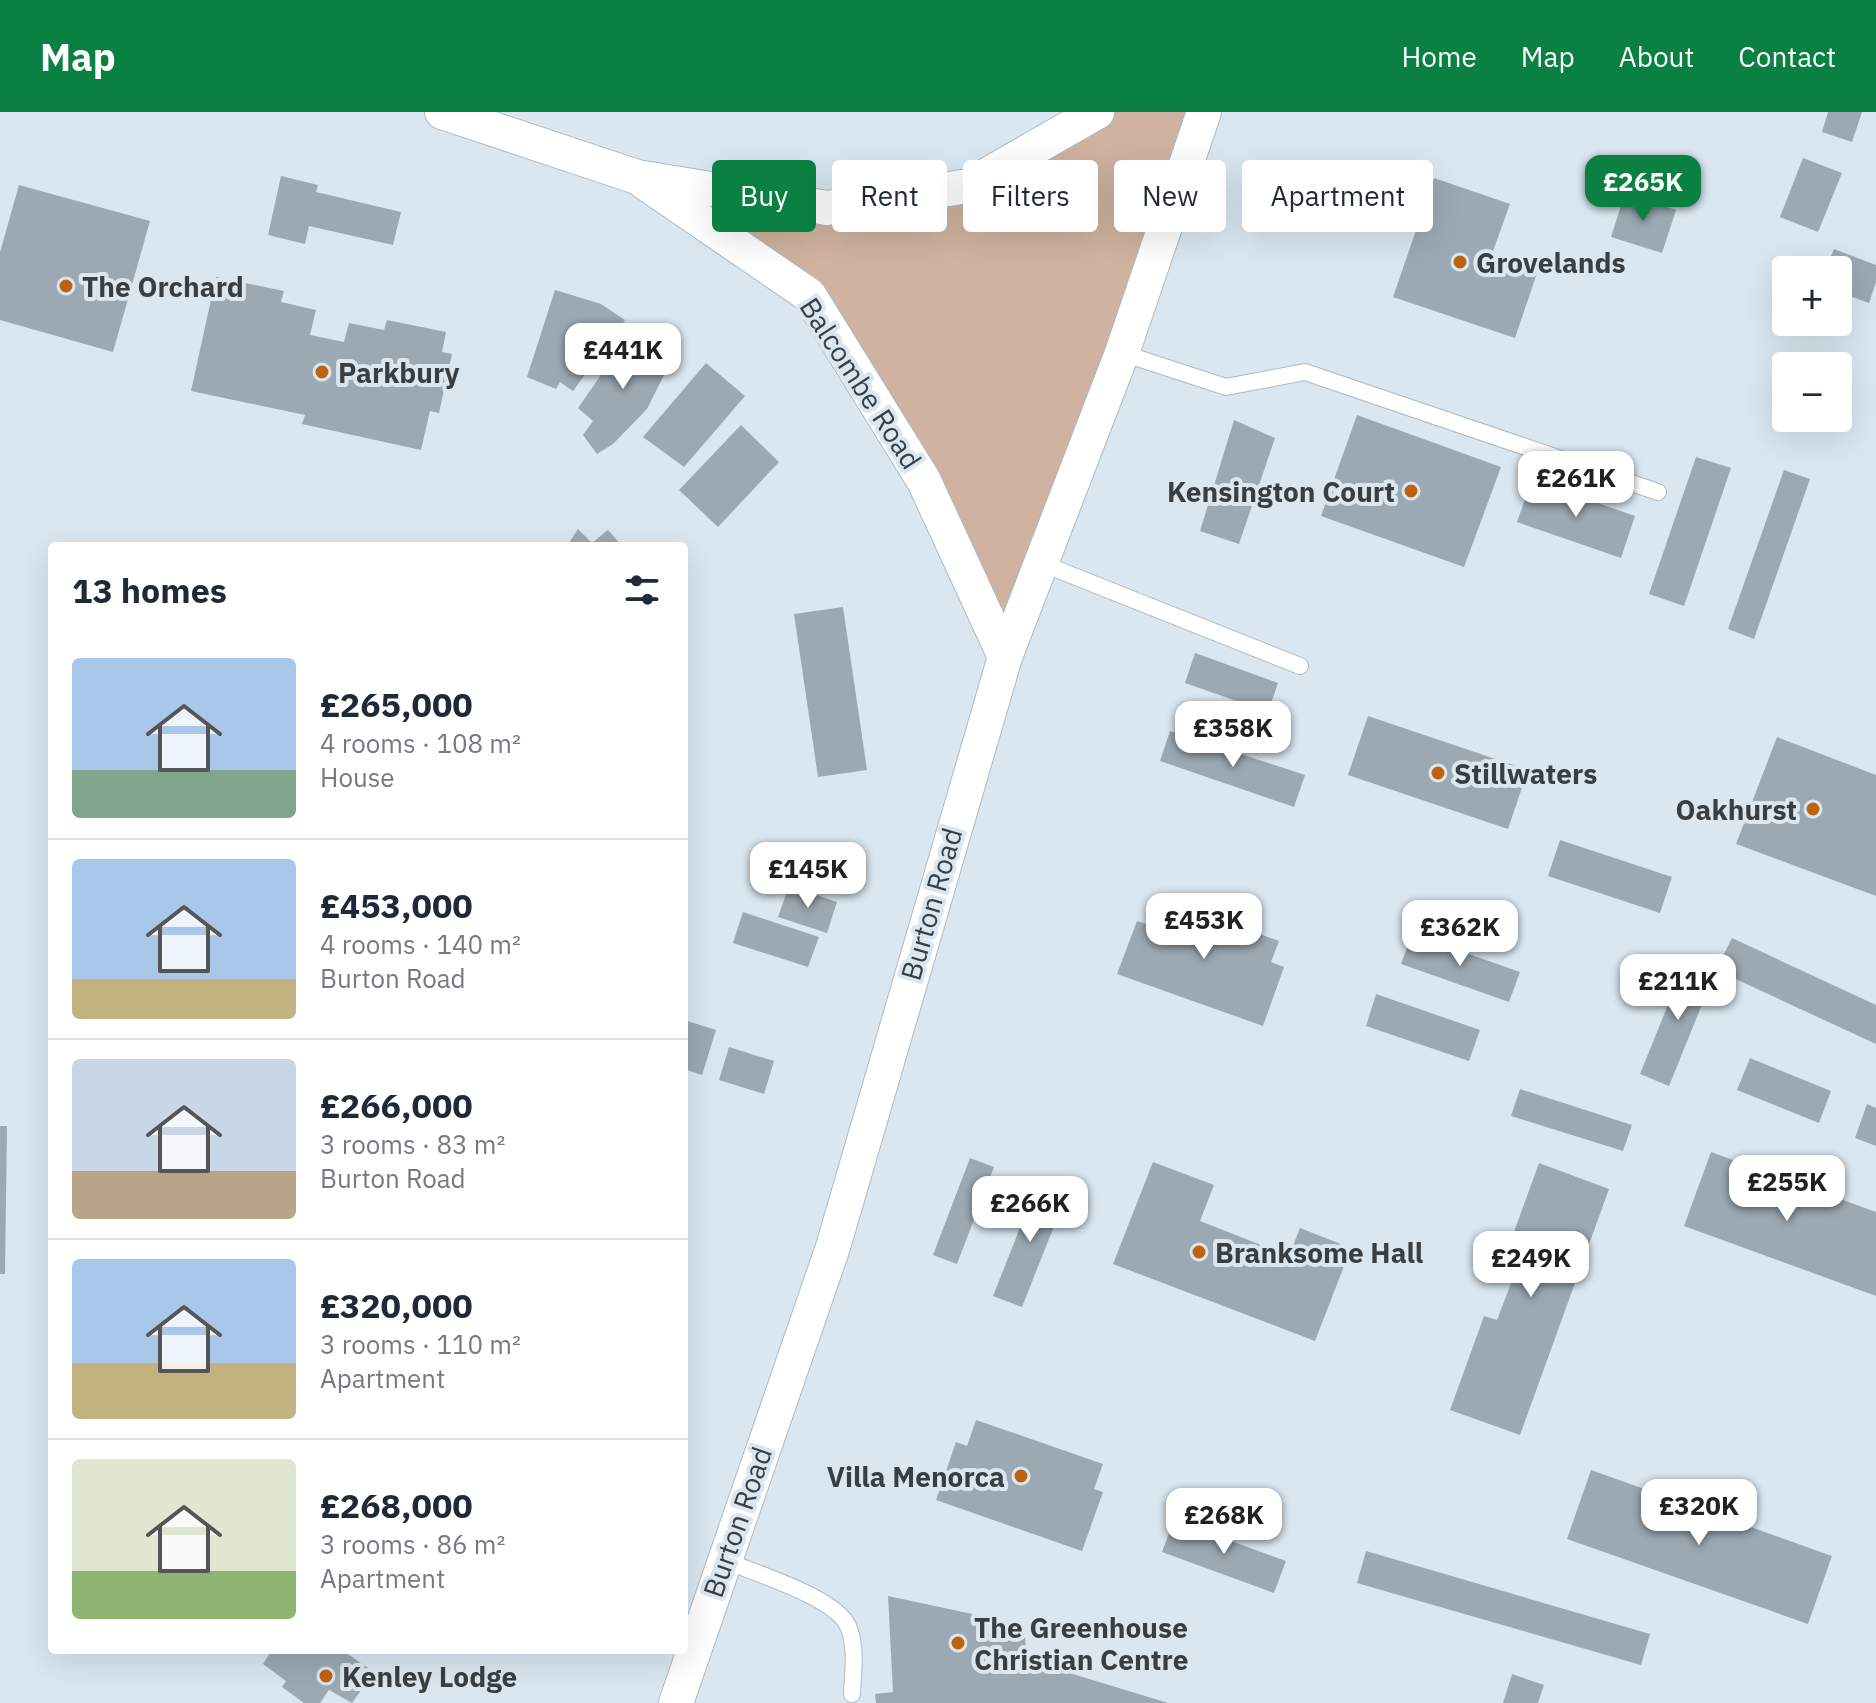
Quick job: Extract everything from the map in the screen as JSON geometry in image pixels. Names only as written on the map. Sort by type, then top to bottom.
[{"type":"street","name":"Balcombe Road","points":[[442,112],[637,177],[827,208],[968,186],[1097,112]]},
{"type":"street","name":"Burton Road","points":[[676,1703],[833,1247],[1005,657],[1122,353],[1204,112]]},
{"type":"street","name":"Balcombe Road","points":[[637,177],[809,295],[924,481],[1005,657]]},
{"type":"lane","points":[[1122,353],[1226,387],[1305,372],[1658,492]]},
{"type":"lane","points":[[1041,563],[1300,666]]},
{"type":"lane","points":[[724,1560],[830,1605],[839,1614],[847,1624],[854,1645],[852,1694]]},
{"type":"shaded area","points":[[1097,112],[1204,112],[1186,160],[1114,160],[1114,232],[1160,232],[1005,657],[809,295],[722,232],[816,232],[816,206],[832,207],[832,232],[947,232],[947,189],[963,187],[963,232],[1098,232],[1098,160],[1013,160]]},
{"type":"shaded area","points":[[649,179],[712,189],[712,225]]},
{"type":"building","points":[[1828,112],[1862,112],[1852,142],[1822,132]]},
{"type":"building","points":[[1803,158],[1842,173],[1818,232],[1780,217]]},
{"type":"building","points":[[281,176],[318,185],[316,192],[401,212],[393,245],[309,226],[305,244],[268,235]]},
{"type":"building","name":"Grovelands","points":[[1434,178],[1510,204],[1492,254],[1538,270],[1515,338],[1393,297],[1415,232],[1433,232]]},
{"type":"building","name":"The Orchard","points":[[19,185],[150,221],[113,352],[0,320],[0,252]]},
{"type":"building","points":[[1625,193],[1676,210],[1662,253],[1611,237]]},
{"type":"building","points":[[1834,249],[1876,265],[1876,282],[1869,303],[1852,297],[1852,256],[1831,256]]},
{"type":"building","name":"Parkbury","points":[[216,277],[284,291],[281,302],[316,310],[310,335],[344,342],[349,323],[384,330],[387,320],[446,332],[442,352],[452,354],[439,413],[430,411],[421,450],[302,424],[305,415],[191,391]]},
{"type":"building","points":[[555,290],[601,304],[625,320],[573,391],[560,382],[556,389],[527,377]]},
{"type":"building","points":[[633,329],[660,346],[655,354],[670,363],[647,409],[613,444],[597,454],[583,435],[593,421],[578,408]]},
{"type":"building","points":[[706,363],[745,396],[684,467],[643,437]]},
{"type":"building","name":"Kensington Court","points":[[1357,415],[1501,467],[1464,567],[1321,516]]},
{"type":"building","points":[[1234,420],[1275,438],[1239,544],[1200,531]]},
{"type":"building","points":[[741,425],[779,462],[718,527],[679,490]]},
{"type":"building","points":[[1696,457],[1731,468],[1684,606],[1649,594]]},
{"type":"building","points":[[1784,470],[1810,479],[1754,639],[1728,629]]},
{"type":"building","points":[[1532,480],[1635,516],[1621,558],[1517,522]]},
{"type":"building","points":[[578,529],[591,542],[570,542]]},
{"type":"building","points":[[608,530],[618,542],[593,542]]},
{"type":"building","points":[[843,607],[867,770],[818,777],[794,614]]},
{"type":"building","points":[[1195,653],[1278,683],[1268,712],[1185,683]]},
{"type":"building","name":"Stillwaters","points":[[1368,716],[1528,770],[1508,829],[1348,775]]},
{"type":"building","points":[[1170,731],[1305,775],[1294,807],[1160,761]]},
{"type":"building","name":"Oakhurst","points":[[1777,737],[1876,775],[1876,896],[1736,844]]},
{"type":"building","points":[[1560,840],[1672,877],[1660,913],[1548,876]]},
{"type":"building","points":[[789,886],[837,902],[827,933],[778,917]]},
{"type":"building","points":[[1159,898],[1279,941],[1271,962],[1284,967],[1263,1026],[1117,974],[1137,921],[1149,925]]},
{"type":"building","points":[[743,912],[819,937],[808,967],[733,943]]},
{"type":"building","points":[[1412,934],[1520,972],[1509,1002],[1401,964]]},
{"type":"building","points":[[1732,938],[1876,1005],[1876,1044],[1716,970]]},
{"type":"building","points":[[1687,958],[1716,970],[1669,1086],[1640,1074]]},
{"type":"building","points":[[1376,994],[1480,1030],[1469,1061],[1366,1026]]},
{"type":"building","points":[[688,1021],[716,1030],[702,1075],[688,1070]]},
{"type":"building","points":[[729,1047],[774,1061],[764,1094],[719,1080]]},
{"type":"building","points":[[1750,1058],[1831,1091],[1819,1123],[1737,1090]]},
{"type":"building","points":[[1520,1089],[1632,1125],[1623,1151],[1511,1116]]},
{"type":"building","points":[[1867,1104],[1876,1108],[1876,1146],[1855,1138]]},
{"type":"building","points":[[0,1126],[7,1126],[5,1274],[0,1274]]},
{"type":"building","points":[[1711,1152],[1876,1212],[1876,1296],[1684,1226]]},
{"type":"building","points":[[970,1158],[994,1167],[957,1264],[933,1255]]},
{"type":"building","name":"Branksome Hall","points":[[1153,1162],[1214,1185],[1200,1221],[1289,1256],[1300,1228],[1351,1248],[1315,1341],[1113,1264]]},
{"type":"building","points":[[1539,1163],[1609,1189],[1520,1435],[1450,1410],[1484,1316],[1497,1320],[1518,1265],[1504,1259]]},
{"type":"building","points":[[1039,1180],[1068,1191],[1022,1307],[993,1296]]},
{"type":"building","name":"Villa Menorca","points":[[976,1420],[1103,1464],[1094,1489],[1103,1492],[1082,1551],[936,1500],[956,1442],[967,1446]]},
{"type":"building","points":[[1591,1470],[1832,1556],[1808,1624],[1567,1539]]},
{"type":"building","points":[[1174,1520],[1286,1561],[1274,1593],[1162,1552]]},
{"type":"building","points":[[1366,1551],[1650,1634],[1641,1665],[1357,1583]]},
{"type":"building","name":"The Greenhouse Christian Centre","points":[[888,1596],[1024,1625],[1027,1660],[1168,1703],[876,1703],[875,1694],[893,1692]]},
{"type":"building","name":"Kenley Lodge","points":[[269,1654],[348,1654],[374,1672],[352,1703],[329,1690],[320,1703],[304,1703],[282,1687],[286,1681],[263,1664]]},
{"type":"building","points":[[1512,1674],[1544,1685],[1538,1703],[1503,1703]]},
{"type":"place","name":"Grovelands","points":[[1460,262]]},
{"type":"place","name":"The Orchard","points":[[66,286]]},
{"type":"place","name":"Parkbury","points":[[322,372]]},
{"type":"place","name":"Kensington Court","points":[[1411,491]]},
{"type":"place","name":"Stillwaters","points":[[1438,773]]},
{"type":"place","name":"Oakhurst","points":[[1813,809]]},
{"type":"place","name":"Branksome Hall","points":[[1199,1252]]},
{"type":"place","name":"Villa Menorca","points":[[1021,1476]]},
{"type":"place","name":"The Greenhouse Christian Centre","points":[[958,1643]]},
{"type":"place","name":"Kenley Lodge","points":[[326,1676]]}]
